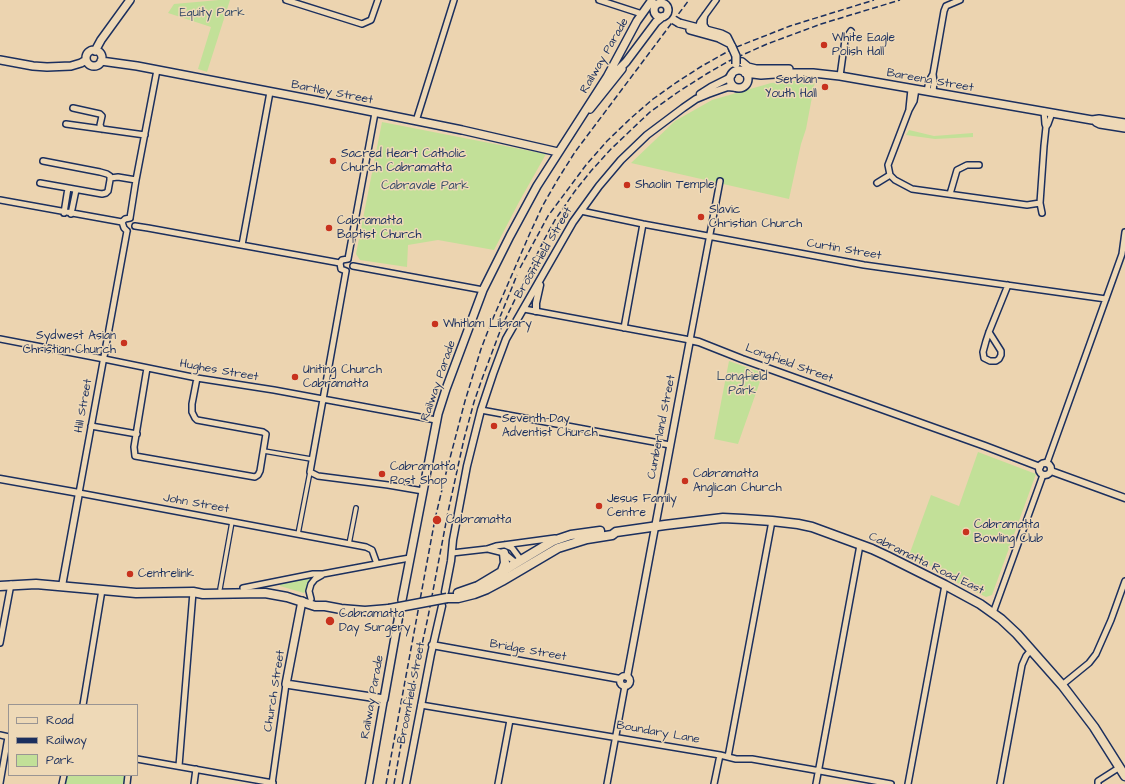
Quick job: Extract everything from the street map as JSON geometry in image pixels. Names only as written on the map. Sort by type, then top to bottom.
[{"type":"main road","points":[[655,2],[667,0]]},
{"type":"main road","points":[[607,77],[626,62],[657,20],[665,13],[672,0]]},
{"type":"main road","points":[[95,50],[101,56],[101,61],[98,65],[88,65],[86,55],[95,50],[127,1]]},
{"type":"main road","name":"Railway Parade","points":[[402,600],[436,420],[483,290],[537,186],[607,77],[642,14],[655,2]]},
{"type":"main road","points":[[647,34],[653,21],[656,5],[655,2]]},
{"type":"main road","points":[[655,2],[665,4],[665,13]]},
{"type":"main road","points":[[654,10],[657,16],[665,13],[670,15],[676,22],[693,32],[709,33]]},
{"type":"main road","points":[[676,22],[698,28],[699,30],[707,34],[709,33],[732,46],[748,78],[746,85],[737,88],[731,82],[738,60]]},
{"type":"main road","points":[[0,60],[47,67],[71,66],[86,60]]},
{"type":"main road","points":[[738,60],[749,67],[756,69],[790,69],[817,74]]},
{"type":"main road","name":"Bartley Street","points":[[101,61],[158,70],[416,121],[558,152]]},
{"type":"main road","name":"Railway Parade","points":[[577,123],[596,102],[626,62]]},
{"type":"main road","points":[[733,74],[738,71],[744,72]]},
{"type":"main road","name":"Bareena Street","points":[[744,72],[764,75],[789,73],[840,76],[1044,111],[1092,120],[1100,124],[1125,128]]},
{"type":"main road","name":"Bareena Street","points":[[746,85],[752,80],[764,75]]},
{"type":"main road","name":"Bareena Street","points":[[1092,120],[1099,119],[1125,123]]},
{"type":"main road","name":"Cabramatta Road East","points":[[457,596],[478,586],[502,571],[521,565],[568,544],[612,535],[616,532],[723,518],[798,524],[860,545],[886,556],[945,585],[980,604],[993,613],[1008,625],[1032,650],[1062,685],[1094,727],[1125,776]]},
{"type":"main road","name":"Cabramatta Road East","points":[[193,592],[203,594],[268,593],[302,601],[315,606],[325,606],[354,611],[389,609],[446,595],[457,596],[474,594],[487,589],[521,565],[541,548],[562,538],[611,530],[616,532]]},
{"type":"main road","points":[[502,571],[505,563],[504,549]]},
{"type":"main road","points":[[0,586],[11,584],[36,584],[136,593],[193,592],[201,590],[260,587],[286,591],[311,599],[325,606]]},
{"type":"main road","name":"Church Street","points":[[286,684],[302,601]]},
{"type":"main road","name":"Railway Parade","points":[[384,699],[399,615]]},
{"type":"main road","points":[[286,684],[384,699]]},
{"type":"street","points":[[286,0],[362,24],[371,20],[378,0]]},
{"type":"street","points":[[416,121],[454,0]]},
{"type":"street","points":[[599,0],[642,14]]},
{"type":"street","points":[[698,28],[705,14],[716,0]]},
{"type":"street","points":[[930,91],[929,81],[933,74],[944,11],[946,6],[960,0]]},
{"type":"street","points":[[705,14],[704,23],[709,33]]},
{"type":"street","points":[[686,28],[702,27],[704,23]]},
{"type":"street","points":[[840,76],[845,40],[851,31]]},
{"type":"street","points":[[130,218],[158,70]]},
{"type":"street","points":[[690,103],[711,86],[733,74]]},
{"type":"street","points":[[690,103],[702,96],[722,89],[737,88]]},
{"type":"street","points":[[914,89],[909,110],[888,165],[890,175],[894,180],[912,189],[1027,205],[1040,203]]},
{"type":"street","points":[[242,245],[270,92]]},
{"type":"street","name":"Broomfield Street","points":[[446,595],[453,540],[467,466],[481,410],[503,347],[573,222],[589,199],[621,160],[647,135],[690,103]]},
{"type":"street","points":[[74,108],[100,114],[102,116],[100,125],[102,129]]},
{"type":"street","points":[[1044,111],[1044,124],[1046,127]]},
{"type":"street","points":[[348,259],[375,113]]},
{"type":"street","points":[[1042,213],[1040,203],[1044,146],[1046,127],[1052,113]]},
{"type":"street","points":[[66,124],[145,135]]},
{"type":"street","points":[[43,161],[100,172],[107,174],[110,178]]},
{"type":"street","points":[[950,194],[957,170],[967,165],[978,165]]},
{"type":"street","points":[[877,183],[890,175]]},
{"type":"street","points":[[110,178],[118,177],[136,180]]},
{"type":"street","points":[[40,183],[102,194],[108,191],[110,178]]},
{"type":"street","name":"Cumberland Street","points":[[627,677],[720,181]]},
{"type":"street","points":[[64,212],[68,188]]},
{"type":"street","points":[[72,214],[76,190]]},
{"type":"street","points":[[0,200],[122,222],[125,219],[130,218]]},
{"type":"street","name":"Curtin Street","points":[[581,211],[864,265],[1106,299]]},
{"type":"street","points":[[130,218],[134,220],[136,226]]},
{"type":"street","points":[[122,222],[127,231],[133,230],[136,226]]},
{"type":"street","points":[[624,328],[643,224]]},
{"type":"street","points":[[136,226],[340,263],[342,260],[348,259]]},
{"type":"street","name":"Hill Street","points":[[62,586],[127,231]]},
{"type":"street","points":[[1043,475],[1040,472],[1040,467],[1047,463],[1122,254],[1125,234]]},
{"type":"street","points":[[348,259],[351,261],[353,266]]},
{"type":"street","points":[[340,263],[341,269],[346,271],[350,271],[353,266]]},
{"type":"street","points":[[353,266],[483,290]]},
{"type":"street","points":[[298,534],[346,271]]},
{"type":"street","points":[[536,311],[536,299],[542,278]]},
{"type":"street","points":[[989,332],[1001,355],[996,361],[990,362],[984,358],[983,352],[989,332],[1008,285]]},
{"type":"street","name":"Longfield Street","points":[[524,309],[699,342],[1040,467]]},
{"type":"street","name":"Hughes Street","points":[[0,339],[197,378],[436,420]]},
{"type":"street","points":[[147,368],[134,447],[135,456],[255,477],[260,471],[267,437],[265,433],[197,420],[193,415],[192,404],[197,378]]},
{"type":"street","points":[[481,410],[670,445]]},
{"type":"street","points":[[91,426],[137,434]]},
{"type":"street","points":[[264,450],[311,459]]},
{"type":"street","points":[[1047,463],[1051,468],[1051,472]]},
{"type":"street","points":[[310,472],[311,474],[318,476],[422,491]]},
{"type":"street","points":[[1043,475],[1051,472],[1125,498]]},
{"type":"street","points":[[993,613],[1043,475]]},
{"type":"street","name":"John Street","points":[[0,479],[366,547],[372,550],[377,564]]},
{"type":"street","points":[[349,544],[356,508]]},
{"type":"street","points":[[728,757],[772,521]]},
{"type":"street","points":[[220,589],[232,522]]},
{"type":"street","name":"Cabramatta Road East","points":[[487,549],[504,549],[562,538]]},
{"type":"street","points":[[816,784],[860,545]]},
{"type":"street","name":"Cabramatta Road East","points":[[452,553],[512,548],[521,565]]},
{"type":"street","name":"Cabramatta Road East","points":[[504,549],[521,565]]},
{"type":"street","points":[[243,588],[313,574],[323,574],[410,558]]},
{"type":"street","points":[[311,599],[309,591],[311,584],[315,579],[323,574]]},
{"type":"street","points":[[1062,685],[1089,663],[1096,654],[1111,620],[1125,581]]},
{"type":"street","points":[[0,643],[11,584]]},
{"type":"street","points":[[908,784],[945,585]]},
{"type":"street","points":[[83,704],[102,590]]},
{"type":"street","points":[[179,766],[193,592]]},
{"type":"street","name":"Broomfield Street","points":[[406,784],[432,645],[442,606]]},
{"type":"street","name":"Bridge Street","points":[[432,645],[620,679]]},
{"type":"street","points":[[1000,784],[1022,665],[1026,656],[1032,650]]},
{"type":"street","points":[[607,784],[625,686],[630,683],[630,680],[624,676],[620,679],[620,684],[625,686]]},
{"type":"street","name":"Church Street","points":[[272,783],[286,684]]},
{"type":"street","name":"Railway Parade","points":[[369,784],[384,699]]},
{"type":"street","name":"Boundary Lane","points":[[421,705],[616,737],[736,759],[752,759],[891,784]]},
{"type":"street","points":[[498,784],[510,720]]},
{"type":"street","points":[[0,735],[8,737],[0,783]]},
{"type":"street","points":[[714,784],[720,755]]},
{"type":"street","points":[[138,759],[272,783]]},
{"type":"street","points":[[1098,784],[1098,781],[1120,767]]},
{"type":"street","points":[[194,784],[196,769]]},
{"type":"green space","name":"Equity Park","points":[[230,0],[207,72],[198,69],[211,27],[168,13],[174,4]]},
{"type":"green space","points":[[815,81],[806,129],[801,144],[789,199],[631,163],[675,121],[712,100],[771,83]]},
{"type":"green space","name":"Cabravale Park","points":[[382,122],[546,154],[494,250],[438,240],[408,245],[407,267],[360,260],[356,254]]},
{"type":"green space","points":[[909,130],[934,136],[973,133],[973,137],[935,139],[906,135]]},
{"type":"green space","name":"Longfield Park","points":[[729,361],[763,373],[738,444],[714,439]]},
{"type":"green space","name":"Cabramatta Bowling Club","points":[[978,452],[1036,474],[992,595],[986,597],[944,576],[933,567],[908,558],[931,495],[959,506]]},
{"type":"green space","points":[[311,576],[312,578],[304,593],[280,586],[280,582]]},
{"type":"green space","points":[[67,776],[125,776],[124,784],[65,784]]},
{"type":"railway","points":[[386,784],[435,519],[465,401],[481,349],[491,323],[543,205],[558,179],[575,152],[689,0]]},
{"type":"railway","points":[[520,268],[548,216],[586,165],[607,141],[653,99],[702,66],[734,48],[790,26],[874,0]]},
{"type":"railway","points":[[394,784],[405,722],[428,617],[448,512],[464,439],[474,402],[502,326],[555,220],[575,191],[611,149],[650,112],[681,90],[729,61],[767,44],[821,24],[900,0]]},
{"type":"railway","points":[[500,317],[517,275]]},
{"type":"place","name":"White Eagle Polish Hall","points":[[824,45]]},
{"type":"place","name":"Serbian Youth Hall","points":[[825,87]]},
{"type":"place","name":"Sacred Heart Catholic Church Cabramatta","points":[[333,161]]},
{"type":"place","name":"Shaolin Temple","points":[[627,185]]},
{"type":"place","name":"Slavic Christian Church","points":[[701,217]]},
{"type":"place","name":"Cabramatta Baptist Church","points":[[329,228]]},
{"type":"place","name":"Whitlam Library","points":[[435,324]]},
{"type":"place","name":"Sydwest Asian Christian Church","points":[[124,343]]},
{"type":"place","name":"Uniting Church Cabramatta","points":[[295,377]]},
{"type":"place","name":"Seventh-Day Adventist Church","points":[[494,426]]},
{"type":"place","name":"Cabramatta Post Shop","points":[[382,474]]},
{"type":"place","name":"Cabramatta Anglican Church","points":[[685,481]]},
{"type":"place","name":"Jesus Family Centre","points":[[599,506]]},
{"type":"place","name":"Cabramatta","points":[[437,520]]},
{"type":"place","name":"Cabramatta Bowling Club","points":[[966,532]]},
{"type":"place","name":"Centrelink","points":[[130,574]]},
{"type":"place","name":"Cabramatta Day Surgery","points":[[330,621]]}]
